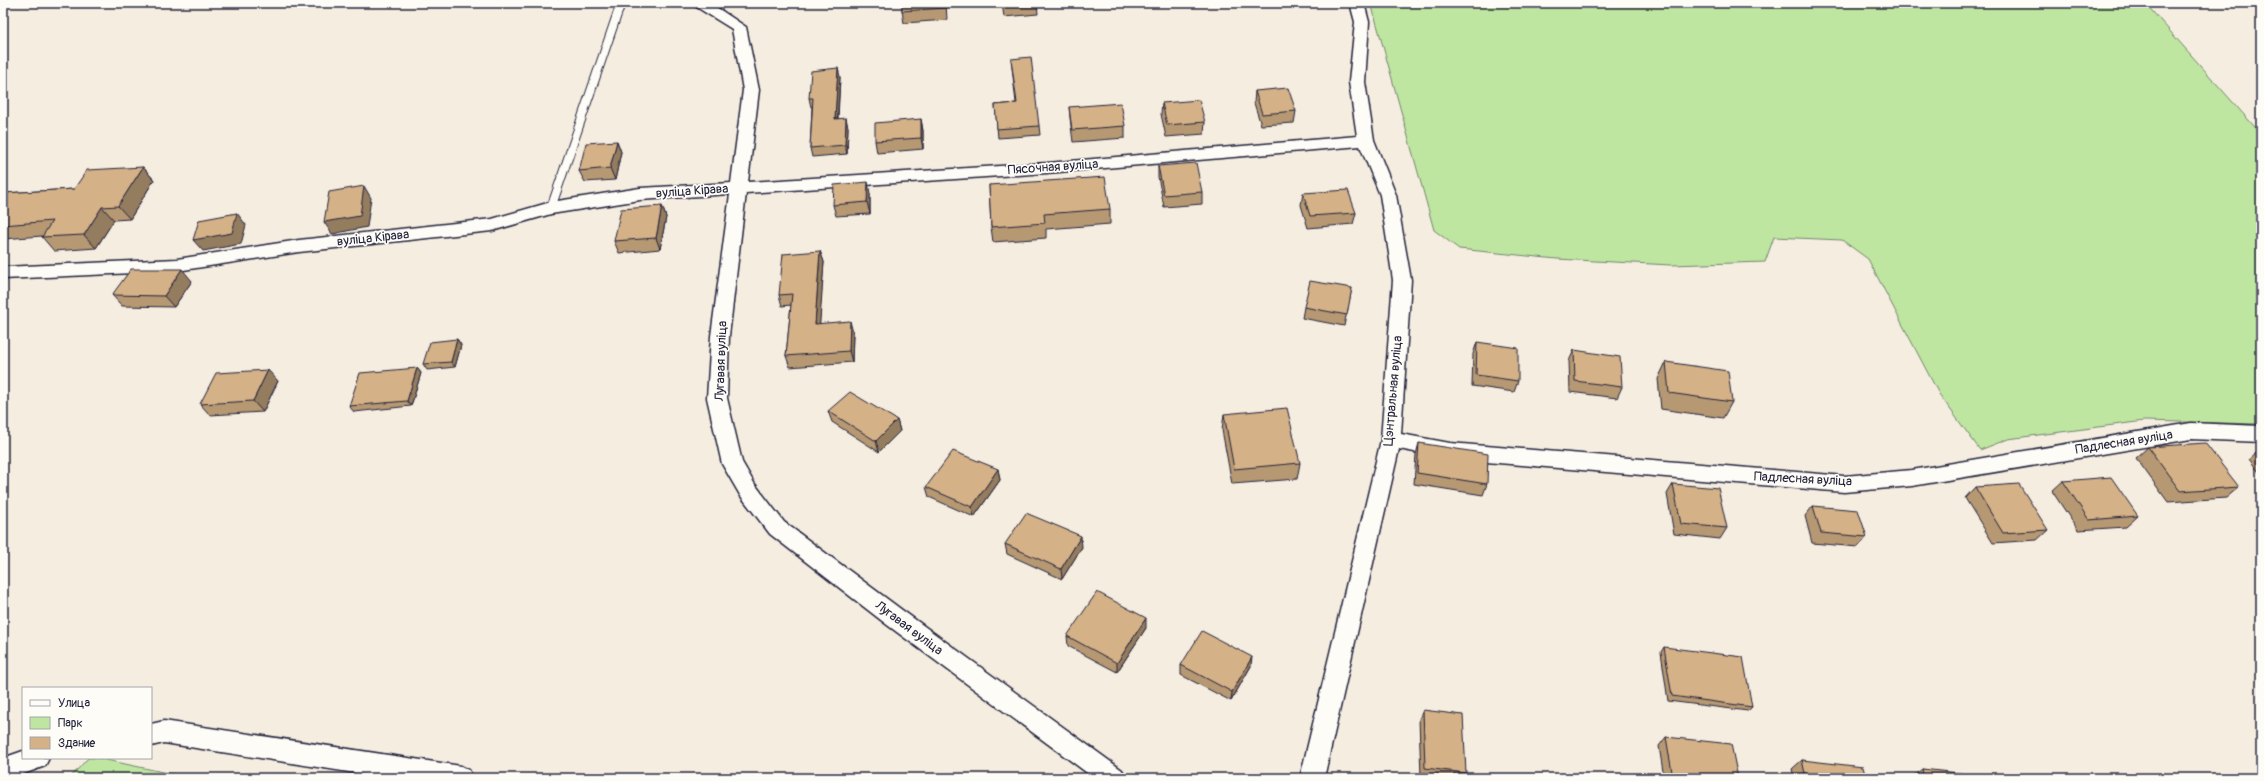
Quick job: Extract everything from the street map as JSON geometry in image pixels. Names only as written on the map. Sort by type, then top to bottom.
[{"type":"street","name":"Цэнтральная вуліца","points":[[1312,778],[1391,440],[1402,280],[1388,195],[1366,140],[1357,82],[1362,22],[1357,3]]},
{"type":"street","name":"Лугавая вуліца","points":[[704,4],[739,27],[752,90],[720,336],[717,398],[732,464],[747,490],[777,528],[894,617],[1112,778]]},
{"type":"street","name":"Пясочная вуліца","points":[[740,188],[1047,168],[1366,140]]},
{"type":"street","name":"вуліца Кірава","points":[[3,273],[177,265],[300,246],[492,225],[551,208],[640,194],[740,188]]},
{"type":"street","name":"Падлесная вуліца","points":[[1391,440],[1450,451],[1844,484],[1912,478],[2191,431],[2261,434]]},
{"type":"street","points":[[152,735],[164,732],[461,778]]},
{"type":"street","points":[[3,770],[34,759]]},
{"type":"lane","points":[[551,208],[621,3]]},
{"type":"green space","points":[[1371,3],[2145,3],[2261,134],[2261,424],[2144,421],[2008,439],[1980,450],[1939,394],[1868,259],[1842,240],[1774,237],[1765,262],[1671,265],[1557,259],[1459,249],[1434,230]]},
{"type":"green space","points":[[87,759],[102,759],[191,778],[70,778]]},
{"type":"building","points":[[902,3],[945,3],[946,8],[902,11]]},
{"type":"building","points":[[1002,3],[1032,3],[1002,5]]},
{"type":"building","points":[[1031,57],[1039,126],[997,129],[995,105],[1017,103],[1011,59]]},
{"type":"building","points":[[838,68],[835,119],[846,118],[845,145],[810,148],[813,98],[809,98],[811,71]]},
{"type":"building","points":[[1288,88],[1296,111],[1262,114],[1255,91]]},
{"type":"building","points":[[1199,100],[1205,122],[1167,125],[1162,103]]},
{"type":"building","points":[[1121,103],[1125,126],[1072,130],[1069,107]]},
{"type":"building","points":[[921,119],[921,138],[875,141],[875,123]]},
{"type":"building","points":[[617,141],[610,168],[579,171],[586,143]]},
{"type":"building","points":[[1196,163],[1202,192],[1164,195],[1158,166]]},
{"type":"building","points":[[143,167],[118,206],[102,207],[84,235],[42,237],[52,221],[3,225],[3,193],[74,189],[87,170]]},
{"type":"building","points":[[1105,177],[1110,209],[1044,214],[1045,223],[991,227],[989,185]]},
{"type":"building","points":[[868,182],[867,202],[833,205],[834,185]]},
{"type":"building","points":[[364,186],[360,216],[324,222],[329,192]]},
{"type":"building","points":[[1348,190],[1356,213],[1310,216],[1303,193]]},
{"type":"building","points":[[662,206],[656,238],[614,241],[621,209]]},
{"type":"building","points":[[237,213],[232,233],[193,240],[199,220]]},
{"type":"building","points":[[820,251],[815,324],[850,321],[849,351],[786,356],[792,294],[779,295],[783,254]]},
{"type":"building","points":[[131,269],[182,269],[164,296],[112,295]]},
{"type":"building","points":[[1310,281],[1352,288],[1347,315],[1304,307]]},
{"type":"building","points":[[457,339],[451,362],[423,364],[430,342]]},
{"type":"building","points":[[1477,342],[1518,348],[1518,381],[1476,375]]},
{"type":"building","points":[[1574,350],[1620,357],[1622,387],[1575,381]]},
{"type":"building","points":[[1666,362],[1728,371],[1732,402],[1669,393]]},
{"type":"building","points":[[417,368],[407,401],[349,406],[360,373]]},
{"type":"building","points":[[268,370],[253,401],[200,404],[216,373]]},
{"type":"building","points":[[850,392],[897,420],[876,441],[828,411]]},
{"type":"building","points":[[1287,408],[1300,463],[1234,469],[1224,414]]},
{"type":"building","points":[[1419,443],[1488,454],[1487,484],[1417,473]]},
{"type":"building","points":[[2205,443],[2239,487],[2180,491],[2148,447]]},
{"type":"building","points":[[953,451],[998,469],[972,507],[926,487]]},
{"type":"building","points":[[2111,477],[2138,516],[2089,520],[2063,481]]},
{"type":"building","points":[[1673,484],[1718,488],[1727,528],[1681,524]]},
{"type":"building","points":[[2019,484],[2048,530],[2003,533],[1975,487]]},
{"type":"building","points":[[1813,506],[1858,510],[1867,537],[1821,533]]},
{"type":"building","points":[[1026,513],[1081,536],[1061,569],[1005,544]]},
{"type":"building","points":[[1097,592],[1146,618],[1117,663],[1067,636]]},
{"type":"building","points":[[1202,631],[1252,657],[1232,692],[1181,665]]},
{"type":"building","points":[[1664,647],[1743,657],[1752,707],[1672,696]]},
{"type":"building","points":[[1423,710],[1463,715],[1466,773],[1425,768]]},
{"type":"building","points":[[1666,737],[1731,744],[1738,778],[1673,778]]},
{"type":"building","points":[[1802,760],[1863,767],[1866,778],[1806,778]]},
{"type":"building","points":[[1922,769],[1968,774],[1969,778],[1924,778]]}]
